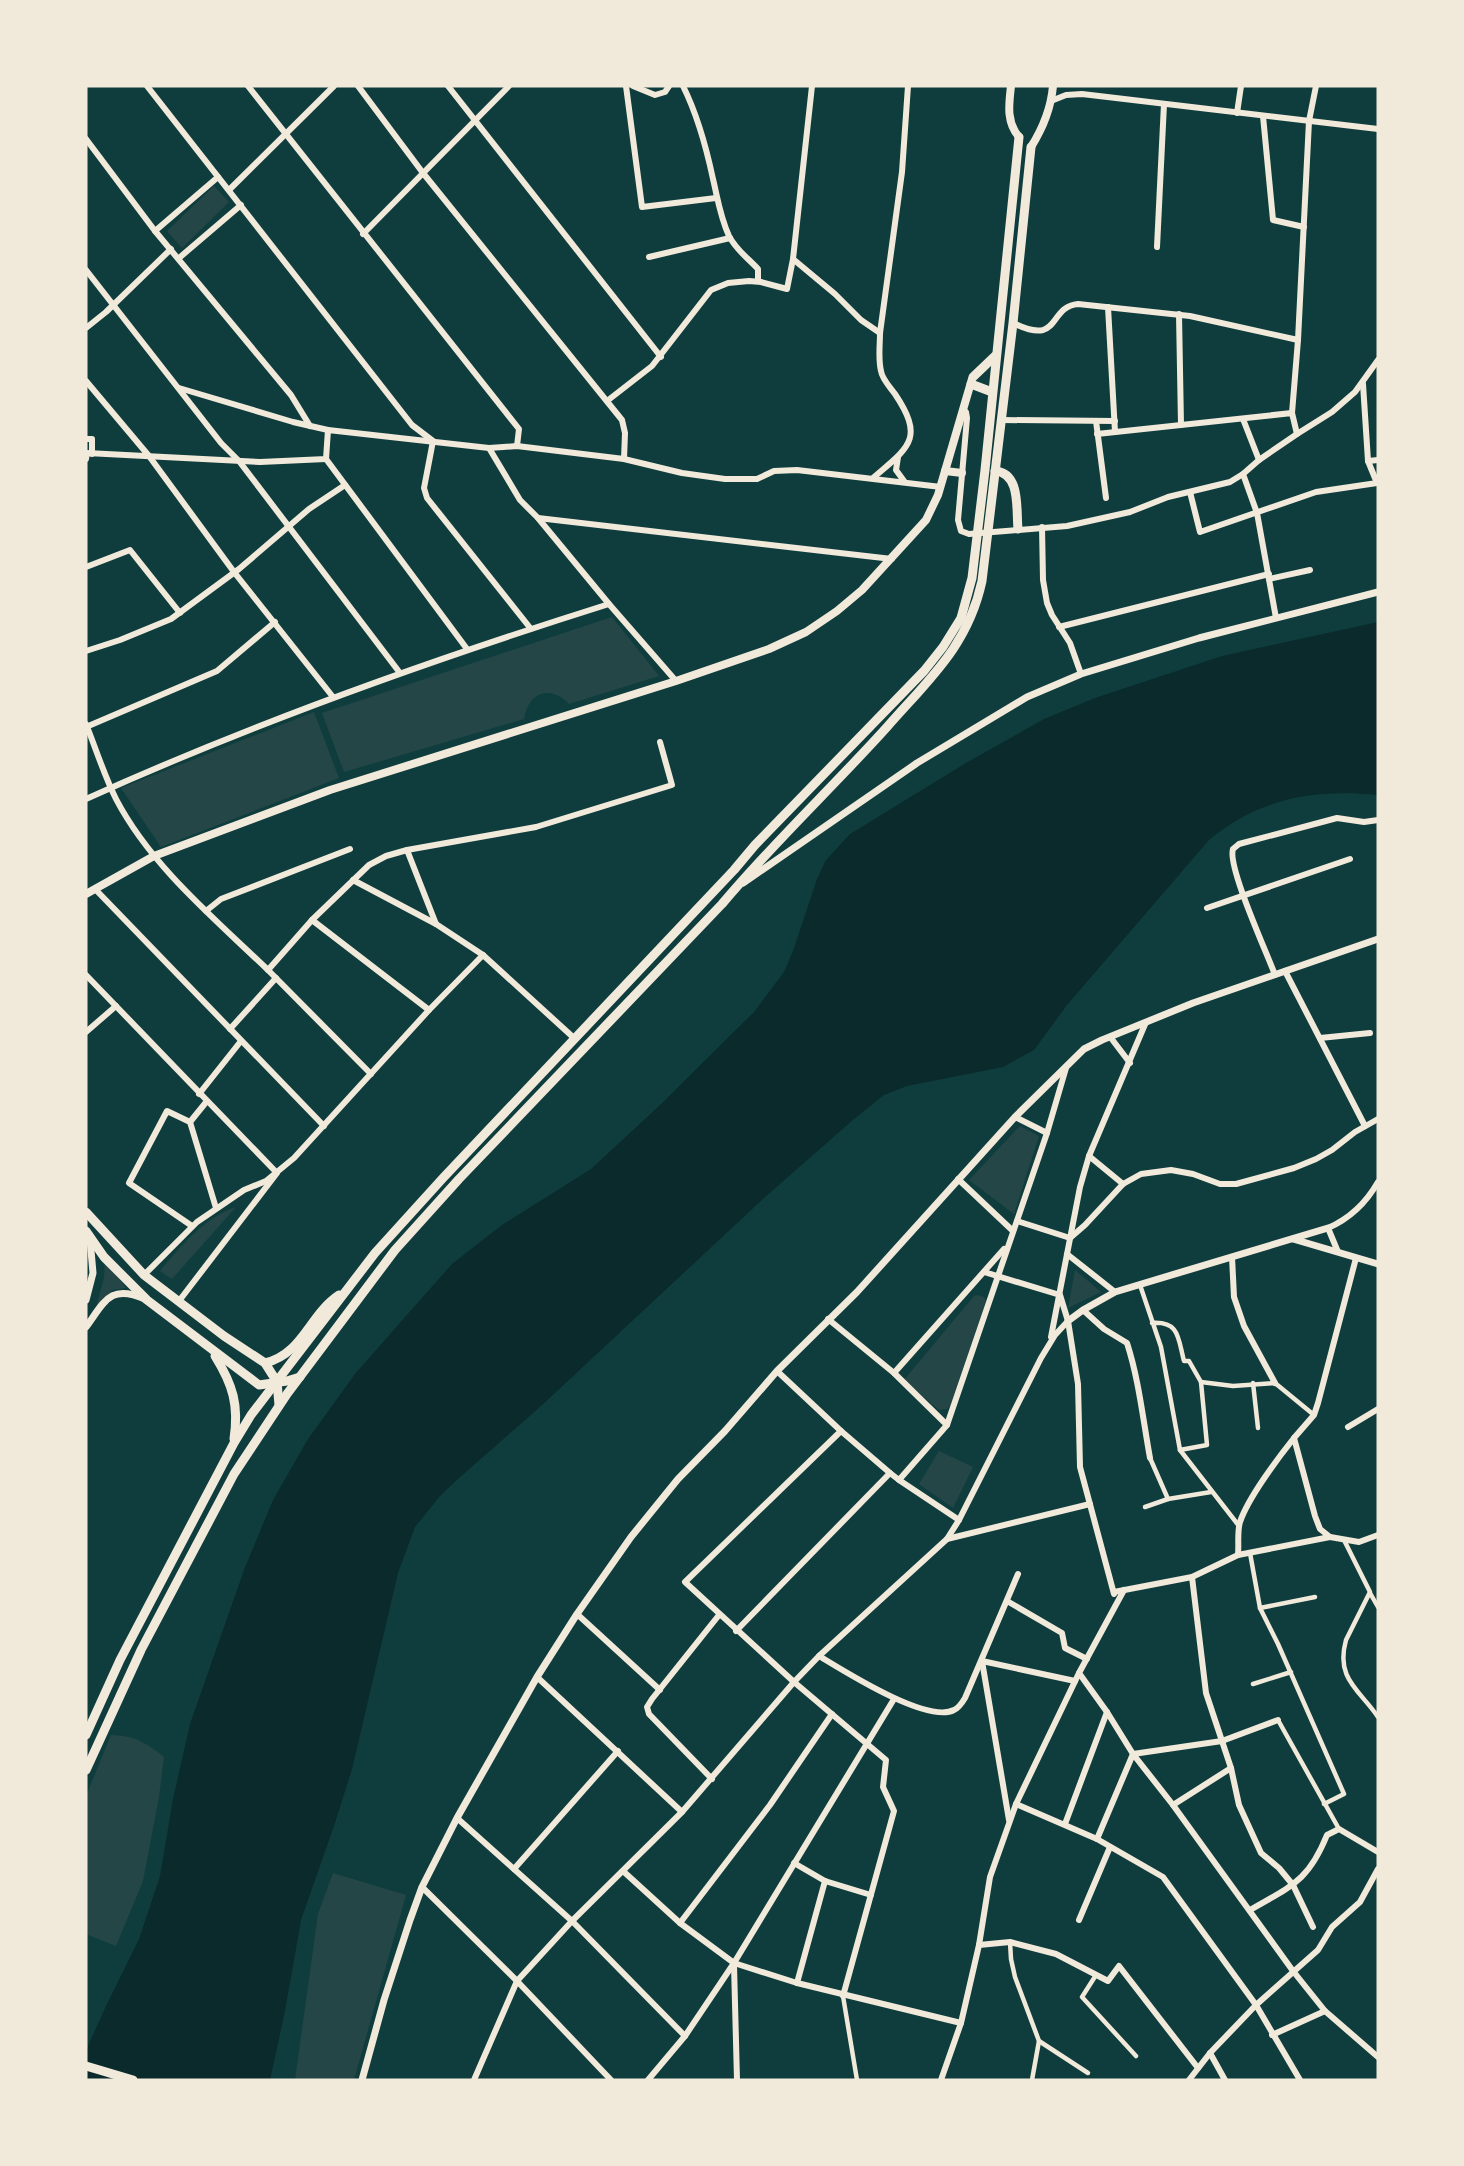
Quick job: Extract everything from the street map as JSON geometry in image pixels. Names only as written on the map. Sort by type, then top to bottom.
[{"type":"main road","points":[[86,1770],[141,1650],[228,1485],[279,1403],[395,1250],[459,1179],[863,754],[951,654],[971,619],[982,581],[990,470],[992,392],[1019,137],[1010,119],[1011,86]]},
{"type":"main road","points":[[86,1735],[120,1660],[234,1443],[276,1382],[346,1290],[443,1178],[755,845],[934,659],[961,618],[972,578],[990,470],[1002,420],[1031,147],[1045,120],[1053,86]]},
{"type":"main road","points":[[86,894],[154,856],[330,790],[676,681],[769,649],[806,632],[850,601],[926,520],[941,487],[972,381],[997,355]]},
{"type":"main road","points":[[972,381],[992,392]]},
{"type":"main road","points":[[990,470],[1006,473],[1013,482],[1018,529]]},
{"type":"main road","points":[[945,471],[962,472]]},
{"type":"main road","points":[[86,1212],[144,1275],[265,1363],[276,1382],[279,1403]]},
{"type":"main road","points":[[87,1233],[104,1257],[147,1300],[259,1385],[297,1378]]},
{"type":"main road","points":[[265,1363],[285,1356],[321,1312],[346,1290]]},
{"type":"main road","points":[[182,1327],[192,1311]]},
{"type":"main road","points":[[210,1350],[226,1375],[235,1398],[237,1413],[234,1443]]},
{"type":"main road","points":[[287,1368],[287,1375],[297,1378]]},
{"type":"main road","points":[[267,1395],[276,1395],[279,1403]]},
{"type":"main road","points":[[86,2066],[133,2080]]},
{"type":"street","points":[[147,86],[412,425],[433,441]]},
{"type":"street","points":[[248,86],[519,429],[517,446]]},
{"type":"street","points":[[229,190],[334,86]]},
{"type":"street","points":[[358,86],[423,173],[622,420],[625,432],[624,459]]},
{"type":"street","points":[[447,86],[661,357]]},
{"type":"street","points":[[363,234],[509,86]]},
{"type":"street","points":[[626,86],[642,207],[716,198]]},
{"type":"street","points":[[633,86],[655,95],[664,92],[669,86]]},
{"type":"street","points":[[683,86],[701,130],[716,198],[730,238],[758,269],[758,281]]},
{"type":"street","points":[[607,401],[661,357],[711,290],[728,283],[758,281],[787,289],[793,259],[812,86]]},
{"type":"street","points":[[873,478],[898,456],[911,439],[912,427],[906,411],[881,373],[880,333],[902,172],[908,86]]},
{"type":"street","points":[[1237,113],[1241,86]]},
{"type":"street","points":[[1297,435],[1292,414],[1309,121],[1316,86]]},
{"type":"street","points":[[1051,101],[1074,94],[1378,129]]},
{"type":"street","points":[[1157,247],[1164,104]]},
{"type":"street","points":[[1262,116],[1273,220],[1304,227]]},
{"type":"street","points":[[86,139],[155,231],[291,395],[310,426]]},
{"type":"street","points":[[155,231],[218,177]]},
{"type":"street","points":[[179,258],[242,205]]},
{"type":"street","points":[[649,257],[730,238]]},
{"type":"street","points":[[86,328],[171,248]]},
{"type":"street","points":[[793,259],[835,293],[861,320],[880,333]]},
{"type":"street","points":[[86,270],[220,443],[239,461],[400,673]]},
{"type":"street","points":[[1013,323],[1038,332],[1052,325],[1066,308],[1073,304],[1179,314],[1298,340]]},
{"type":"street","points":[[1108,307],[1115,432]]},
{"type":"street","points":[[1179,314],[1181,425]]},
{"type":"street","points":[[963,409],[967,417],[957,513],[961,531],[972,534],[1067,526],[1114,517],[1168,497],[1230,482],[1332,412],[1363,383],[1378,360]]},
{"type":"street","points":[[86,381],[149,457],[234,572],[333,697]]},
{"type":"street","points":[[1190,492],[1200,532],[1293,498],[1377,483],[1368,461],[1363,383]]},
{"type":"street","points":[[179,388],[328,430],[489,448],[517,446],[624,459],[682,473],[725,479],[757,479],[785,469],[941,487]]},
{"type":"street","points":[[1097,434],[1292,414]]},
{"type":"street","points":[[1243,419],[1259,460]]},
{"type":"street","points":[[1002,420],[1115,421]]},
{"type":"street","points":[[1096,421],[1106,498]]},
{"type":"street","points":[[328,430],[326,459],[467,649]]},
{"type":"street","points":[[86,439],[92,439],[89,456],[239,461],[326,459]]},
{"type":"street","points":[[433,441],[424,488],[427,498],[531,629]]},
{"type":"street","points":[[489,448],[520,500],[676,681]]},
{"type":"street","points":[[898,456],[896,470],[906,482]]},
{"type":"street","points":[[1368,461],[1378,460]]},
{"type":"street","points":[[1243,474],[1258,513],[1276,618]]},
{"type":"street","points":[[86,651],[171,619],[234,572],[309,509],[345,485]]},
{"type":"street","points":[[538,518],[891,559]]},
{"type":"street","points":[[1041,527],[1044,593],[1052,615],[1070,643],[1081,674]]},
{"type":"street","points":[[86,567],[130,550],[180,613]]},
{"type":"street","points":[[1059,627],[1269,577],[1310,570]]},
{"type":"street","points":[[736,888],[929,755],[1011,706],[1081,674],[1199,638],[1378,592]]},
{"type":"street","points":[[86,799],[333,697],[467,649],[609,604]]},
{"type":"street","points":[[275,622],[217,671],[86,726],[111,787],[134,830],[154,856],[371,1074]]},
{"type":"street","points":[[268,970],[312,920],[376,860],[407,850],[536,827],[672,785],[660,742]]},
{"type":"street","points":[[1275,975],[1243,894],[1231,854],[1233,849],[1239,844],[1336,818],[1364,822],[1378,820]]},
{"type":"street","points":[[206,911],[221,899],[350,849]]},
{"type":"street","points":[[407,850],[436,924]]},
{"type":"street","points":[[1207,908],[1350,859]]},
{"type":"street","points":[[353,880],[436,924],[483,956],[574,1038]]},
{"type":"street","points":[[96,890],[324,1126]]},
{"type":"street","points":[[312,920],[429,1010]]},
{"type":"street","points":[[364,2078],[384,2000],[422,1887],[457,1818],[537,1677],[577,1614],[631,1537],[678,1479],[725,1431],[777,1371],[857,1292],[1015,1117],[1084,1049],[1146,1022],[1378,939]]},
{"type":"street","points":[[179,1301],[277,1173],[483,956]]},
{"type":"street","points":[[1285,971],[1365,1126]]},
{"type":"street","points":[[86,975],[277,1173]]},
{"type":"street","points":[[230,1029],[276,978]]},
{"type":"street","points":[[86,1032],[116,1006]]},
{"type":"street","points":[[1050,1342],[1080,1187],[1089,1156],[1146,1022]]},
{"type":"street","points":[[1320,1038],[1370,1033]]},
{"type":"street","points":[[1111,1038],[1130,1063]]},
{"type":"street","points":[[199,1094],[242,1041]]},
{"type":"street","points":[[899,1480],[947,1425],[1047,1133],[1067,1065]]},
{"type":"street","points":[[190,1122],[207,1101]]},
{"type":"street","points":[[192,1226],[129,1183],[167,1111],[190,1122],[216,1208]]},
{"type":"street","points":[[1015,1117],[1047,1133]]},
{"type":"street","points":[[1070,1238],[1123,1184],[1141,1174],[1162,1170],[1184,1172],[1220,1184],[1236,1184],[1316,1159],[1378,1119]]},
{"type":"street","points":[[1089,1156],[1123,1184]]},
{"type":"street","points":[[144,1275],[192,1226],[244,1190],[277,1173]]},
{"type":"street","points":[[958,1179],[1013,1231]]},
{"type":"street","points":[[474,2080],[517,1981],[682,1812],[819,1656],[947,1539],[1050,1342],[1068,1321],[1115,1292],[1342,1222],[1358,1209],[1378,1182]]},
{"type":"street","points":[[1017,1221],[1070,1238]]},
{"type":"street","points":[[1328,1228],[1338,1252]]},
{"type":"street","points":[[86,1300],[93,1273],[92,1248],[87,1233]]},
{"type":"street","points":[[1292,1239],[1378,1264]]},
{"type":"street","points":[[894,1373],[1007,1245]]},
{"type":"street","points":[[1067,1254],[1115,1292]]},
{"type":"street","points":[[1232,1257],[1234,1297],[1244,1326],[1275,1382],[1314,1415]]},
{"type":"street","points":[[1238,1555],[1239,1527],[1243,1516],[1294,1438],[1314,1415],[1356,1258]]},
{"type":"street","points":[[984,1272],[1060,1295]]},
{"type":"street","points":[[1140,1285],[1161,1347],[1180,1450],[1239,1527]]},
{"type":"street","points":[[86,1327],[106,1300],[116,1294],[127,1293],[147,1300]]},
{"type":"street","points":[[1060,1295],[1068,1321],[1078,1384],[1080,1467],[1117,1603]]},
{"type":"street","points":[[1083,1310],[1104,1329],[1127,1343],[1135,1369],[1150,1458],[1168,1499]]},
{"type":"street","points":[[828,1319],[894,1373],[947,1425]]},
{"type":"street","points":[[1152,1323],[1168,1324],[1175,1329],[1184,1361],[1189,1361],[1201,1382],[1207,1445],[1180,1450]]},
{"type":"street","points":[[777,1371],[890,1473],[959,1520]]},
{"type":"street","points":[[1201,1382],[1233,1386],[1275,1382]]},
{"type":"street","points":[[1253,1383],[1258,1429]]},
{"type":"street","points":[[1348,1427],[1378,1409]]},
{"type":"street","points":[[842,1431],[685,1582],[794,1682],[886,1760],[883,1787],[894,1811],[843,1996],[857,2080]]},
{"type":"street","points":[[1294,1438],[1315,1516],[1320,1529],[1331,1537]]},
{"type":"street","points":[[736,1630],[890,1473]]},
{"type":"street","points":[[1145,1507],[1168,1499],[1211,1492]]},
{"type":"street","points":[[947,1539],[1090,1504]]},
{"type":"street","points":[[1114,1592],[1192,1577],[1250,1552],[1331,1537],[1359,1542],[1378,1535]]},
{"type":"street","points":[[1344,1539],[1378,1607]]},
{"type":"street","points":[[1250,1552],[1260,1608],[1344,1794],[1324,1804]]},
{"type":"street","points":[[819,1656],[894,1699],[940,1712],[953,1711],[965,1698],[1018,1574]]},
{"type":"street","points":[[1192,1577],[1206,1693],[1231,1768],[1239,1805],[1261,1853],[1279,1868],[1293,1885],[1313,1927]]},
{"type":"street","points":[[941,2080],[961,2023],[979,1945],[990,1877],[1009,1822],[1074,1681],[1124,1590]]},
{"type":"street","points":[[1370,1592],[1346,1640],[1343,1658],[1353,1688],[1378,1717]]},
{"type":"street","points":[[1260,1608],[1315,1597]]},
{"type":"street","points":[[1007,1601],[1062,1633],[1065,1648],[1087,1659]]},
{"type":"street","points":[[577,1614],[660,1690]]},
{"type":"street","points":[[712,1779],[649,1714],[648,1707],[719,1615]]},
{"type":"street","points":[[982,1661],[1074,1681]]},
{"type":"street","points":[[982,1661],[1009,1822]]},
{"type":"street","points":[[1253,1684],[1291,1672]]},
{"type":"street","points":[[1079,1673],[1133,1755],[1173,1805],[1293,1971],[1325,2011],[1378,2057]]},
{"type":"street","points":[[537,1677],[682,1812]]},
{"type":"street","points":[[648,2080],[685,2036],[734,1963],[894,1699]]},
{"type":"street","points":[[1065,1825],[1107,1712]]},
{"type":"street","points":[[680,1923],[770,1805],[832,1714]]},
{"type":"street","points":[[1133,1755],[1222,1741],[1278,1720],[1339,1829],[1378,1852]]},
{"type":"street","points":[[514,1869],[618,1751]]},
{"type":"street","points":[[1097,1839],[1133,1755]]},
{"type":"street","points":[[1173,1805],[1231,1768]]},
{"type":"street","points":[[1016,1804],[1097,1839],[1163,1877],[1256,2005],[1300,2080]]},
{"type":"street","points":[[457,1818],[572,1922],[685,2036]]},
{"type":"street","points":[[1250,1910],[1293,1885],[1308,1872],[1318,1858],[1326,1835],[1339,1829]]},
{"type":"street","points":[[1079,1920],[1110,1847]]},
{"type":"street","points":[[794,1863],[825,1881],[872,1895]]},
{"type":"street","points":[[1189,2080],[1210,2053],[1256,2005],[1318,1950],[1332,1927],[1360,1902],[1378,1869]]},
{"type":"street","points":[[623,1871],[680,1923],[734,1963],[843,1996],[961,2023]]},
{"type":"street","points":[[797,1983],[825,1881]]},
{"type":"street","points":[[422,1887],[517,1981],[611,2080]]},
{"type":"street","points":[[979,1945],[1010,1942],[1056,1954],[1108,1981],[1119,1966],[1198,2068]]},
{"type":"street","points":[[1010,1942],[1015,1977],[1039,2041],[1032,2080]]},
{"type":"street","points":[[734,1963],[737,2080]]},
{"type":"street","points":[[1096,1975],[1082,1997],[1136,2056]]},
{"type":"street","points":[[1272,2035],[1325,2011]]},
{"type":"street","points":[[1039,2041],[1088,2073]]},
{"type":"street","points":[[1210,2053],[1224,2080]]},
{"type":"shaded area","points":[[214,186],[229,202],[182,248],[167,231]]},
{"type":"shaded area","points":[[612,617],[659,676],[569,704],[555,694],[541,694],[530,703],[524,719],[344,772],[322,713]]},
{"type":"shaded area","points":[[1378,622],[1378,795],[1331,794],[1288,800],[1248,814],[1209,840],[1067,1005],[1034,1050],[1003,1067],[907,1086],[884,1095],[764,1198],[541,1406],[459,1478],[440,1496],[415,1527],[398,1573],[352,1769],[301,1920],[270,2080],[86,2080],[88,2046],[139,1939],[160,1876],[173,1799],[190,1724],[244,1570],[273,1500],[308,1439],[355,1374],[452,1264],[502,1225],[591,1169],[754,1012],[784,972],[826,860],[850,834],[1044,719],[1095,698],[1222,656]]},
{"type":"shaded area","points":[[314,712],[339,778],[161,847],[121,788]]},
{"type":"shaded area","points":[[1020,1126],[1039,1136],[1014,1214],[969,1180]]},
{"type":"shaded area","points":[[236,1207],[172,1279],[160,1271],[204,1225]]},
{"type":"shaded area","points":[[105,1260],[126,1288],[112,1290],[95,1311],[104,1278]]},
{"type":"shaded area","points":[[1075,1270],[1101,1292],[1068,1308]]},
{"type":"shaded area","points":[[977,1295],[984,1297],[986,1301],[950,1406],[939,1410],[904,1380]]},
{"type":"shaded area","points":[[939,1451],[973,1467],[953,1508],[919,1484]]},
{"type":"shaded area","points":[[111,1735],[139,1741],[164,1757],[143,1881],[116,1946],[86,1934],[86,1796]]},
{"type":"shaded area","points":[[333,1873],[406,1895],[354,2080],[295,2080],[318,1914]]}]
